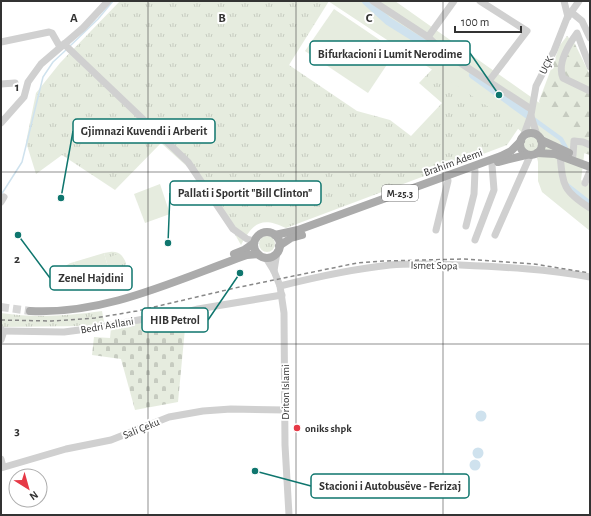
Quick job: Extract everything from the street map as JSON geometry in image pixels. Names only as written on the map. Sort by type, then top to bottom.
[{"type":"main road","points":[[539,138],[542,146],[531,155],[521,149],[522,139],[530,134],[539,138],[573,155],[590,162]]},
{"type":"main road","name":"Brahim Ademi","points":[[522,139],[511,151],[501,156],[298,230],[275,235],[269,232],[262,232],[257,236],[254,242],[240,252],[114,297],[65,305],[29,308],[79,309],[118,301],[246,255],[273,256],[278,249],[291,238],[492,165],[531,155],[550,153],[590,168]]},
{"type":"main road","points":[[275,235],[279,240],[278,249]]},
{"type":"main road","points":[[254,242],[254,249],[262,256]]},
{"type":"street","points":[[1,123],[24,97],[28,82],[41,64],[65,46],[108,1]]},
{"type":"street","points":[[373,1],[428,37],[445,53],[489,81],[531,112]]},
{"type":"street","points":[[428,37],[454,1]]},
{"type":"street","points":[[480,1],[527,31],[489,81]]},
{"type":"street","points":[[564,1],[570,14],[586,21],[590,38]]},
{"type":"street","name":"UÇK","points":[[522,139],[531,112],[536,86],[554,51],[570,14],[579,1]]},
{"type":"street","points":[[1,42],[49,32],[52,33],[183,157],[233,229],[254,242]]},
{"type":"street","points":[[590,67],[577,33],[564,55],[560,71],[563,78],[590,91]]},
{"type":"street","points":[[1,84],[15,83]]},
{"type":"street","name":"UÇK","points":[[531,112],[539,138]]},
{"type":"street","points":[[573,155],[574,142],[583,142],[590,145]]},
{"type":"street","points":[[495,235],[531,155]]},
{"type":"street","points":[[560,156],[564,184],[571,195],[590,208]]},
{"type":"street","name":"Brahim Ademi","points":[[475,240],[494,190],[492,165]]},
{"type":"street","name":"Brahim Ademi","points":[[466,226],[474,194],[475,171]]},
{"type":"street","points":[[584,183],[590,171]]},
{"type":"street","name":"Brahim Ademi","points":[[436,230],[448,181]]},
{"type":"street","points":[[274,270],[278,249]]},
{"type":"street","name":"Driton Islami","points":[[262,256],[274,270],[282,295],[285,325],[286,471],[289,515]]},
{"type":"street","name":"Ismet Sopa","points":[[280,286],[351,271],[391,265],[436,264],[488,266],[546,270],[590,277]]},
{"type":"street","name":"Bedri Asllani","points":[[2,330],[64,332],[176,315],[198,309],[282,295]]},
{"type":"street","points":[[1,340],[3,336],[2,330]]},
{"type":"street","name":"Sali Çeku","points":[[2,468],[66,449],[111,440],[169,417],[203,411],[231,409],[285,410]]},
{"type":"street","points":[[1,458],[2,468]]},
{"type":"green space","points":[[120,1],[329,1],[289,65],[357,111],[390,120],[411,136],[442,103],[419,83],[441,60],[524,120],[507,145],[286,228],[270,222],[264,222],[254,227],[250,231],[241,245],[213,196],[192,171],[161,143],[115,190],[62,155],[36,174],[26,142],[36,93],[60,63]]},
{"type":"green space","points":[[328,1],[395,1],[582,133],[585,147],[581,180],[590,184],[590,231],[542,192],[538,181],[538,162],[534,144],[510,121]]},
{"type":"green space","points":[[334,9],[396,51],[368,93],[305,51]]},
{"type":"green space","points":[[567,36],[575,44],[590,75],[590,155],[577,151],[542,113],[539,101],[560,45]]},
{"type":"green space","points":[[528,138],[538,146],[534,151],[527,151],[524,147],[524,141]]},
{"type":"green space","points":[[160,184],[170,214],[145,223],[134,194]]},
{"type":"green space","points":[[267,236],[273,238],[275,244],[273,250],[267,252],[261,250],[259,244],[261,238]]},
{"type":"green space","points":[[110,252],[120,254],[126,263],[122,275],[112,281],[104,253]]},
{"type":"green space","points":[[104,253],[112,281],[82,290],[74,262]]},
{"type":"green space","points":[[118,254],[124,271],[113,275],[107,258]]},
{"type":"green space","points":[[74,262],[82,290],[68,289],[62,281],[61,277],[63,269]]},
{"type":"green space","points":[[102,311],[104,322],[84,326],[1,327],[1,313],[26,316],[52,316]]},
{"type":"green space","points":[[186,318],[178,402],[135,410],[121,359],[92,355],[94,337],[110,338],[111,328],[159,319]]},
{"type":"water","points":[[481,410],[485,412],[487,416],[485,420],[481,422],[477,420],[475,416],[477,412]]},
{"type":"water","points":[[476,448],[480,448],[482,449],[482,457],[476,458],[473,455],[473,451]]},
{"type":"water","points":[[473,460],[477,460],[479,461],[479,469],[473,470],[470,467],[470,463]]},
{"type":"waterway","points":[[70,46],[98,19],[113,1]]},
{"type":"waterway","points":[[366,1],[388,21],[449,59]]},
{"type":"waterway","points":[[1,195],[22,162],[43,77],[53,62],[66,50]]},
{"type":"waterway","points":[[473,75],[528,115]]},
{"type":"waterway","points":[[532,118],[561,139],[566,148]]},
{"type":"waterway","points":[[567,185],[590,203]]},
{"type":"tunnel","points":[[1,307],[30,311]]},
{"type":"railway","points":[[1,320],[52,321],[95,318],[137,311],[235,288],[357,263],[464,259],[534,264],[590,273]]},
{"type":"place","name":"Bifurkacioni i Lumit Nerodime","points":[[499,95]]},
{"type":"place","name":"Gjimnazi Kuvendi i Arberit","points":[[61,198]]},
{"type":"place","name":"Zenel Hajdini","points":[[18,235]]},
{"type":"place","name":"Pallati i Sportit \"Bill Clinton\"","points":[[168,243]]},
{"type":"place","name":"HIB Petrol","points":[[240,273]]},
{"type":"place","name":"oniks shpk","points":[[297,428]]},
{"type":"place","name":"Stacioni i Autobusëve - Ferizaj","points":[[255,471]]}]
